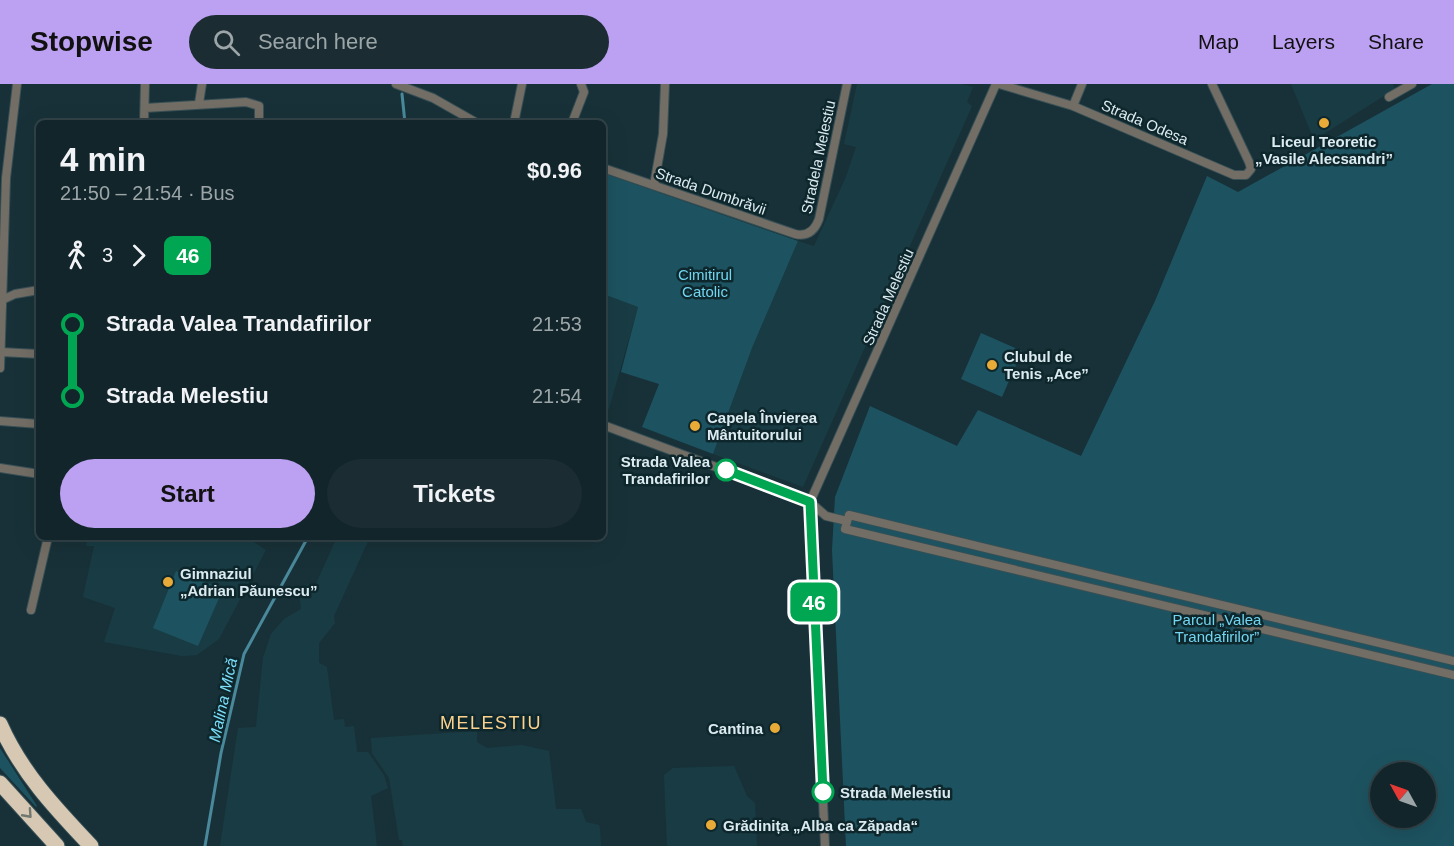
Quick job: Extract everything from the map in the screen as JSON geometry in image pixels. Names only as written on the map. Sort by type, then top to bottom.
[{"type":"highway","points":[[0,724],[29,776],[52,805],[87,842]]},
{"type":"highway","points":[[0,737],[18,768],[29,776]]},
{"type":"highway","points":[[0,783],[57,846]]},
{"type":"street","points":[[0,368],[0,301],[6,178],[17,84]]},
{"type":"street","points":[[144,120],[146,84]]},
{"type":"street","points":[[199,103],[202,84]]},
{"type":"street","points":[[396,84],[433,98],[472,120]]},
{"type":"street","points":[[515,120],[522,84]]},
{"type":"street","points":[[573,120],[584,92],[581,84]]},
{"type":"street","points":[[654,185],[663,134],[665,84]]},
{"type":"street","name":"Stradela Melestiu","points":[[810,233],[819,219],[847,84]]},
{"type":"street","name":"Strada Odesa","points":[[997,84],[1073,106],[1234,175],[1246,175],[1251,168],[1249,162],[1212,84]]},
{"type":"street","name":"Strada Melestiu","points":[[825,846],[810,502],[997,84]]},
{"type":"street","points":[[1073,106],[1082,84]]},
{"type":"street","points":[[1389,97],[1412,84]]},
{"type":"street","points":[[145,108],[236,100],[251,103],[260,109],[259,120]]},
{"type":"street","name":"Strada Dumbrăvii","points":[[606,169],[795,234],[810,233]]},
{"type":"street","points":[[0,301],[15,294],[36,290]]},
{"type":"street","points":[[1,352],[36,354]]},
{"type":"street","points":[[0,421],[36,424]]},
{"type":"street","points":[[606,426],[810,502],[826,516],[848,521]]},
{"type":"street","points":[[0,468],[36,474]]},
{"type":"street","points":[[1454,661],[849,515],[845,529],[1454,675]]},
{"type":"street","points":[[32,609],[47,540]]},
{"type":"street","points":[[1258,628],[1261,615]]},
{"type":"street","points":[[1420,666],[1423,655]]},
{"type":"shaded area","points":[[857,84],[961,84],[973,87],[967,102],[972,106],[803,487],[713,454],[752,348],[798,241],[814,246],[846,177],[856,147],[844,144]]},
{"type":"shaded area","name":"Liceul Teoretic „Vasile Alecsandri”","points":[[1291,84],[1393,84],[1395,89],[1314,140]]},
{"type":"shaded area","points":[[606,295],[638,307],[609,409],[606,408]]},
{"type":"shaded area","name":"Gimnaziul „Adrian Păunescu”","points":[[87,540],[251,540],[266,550],[219,639],[197,655],[182,656],[104,642],[115,608],[83,597],[94,546],[86,546]]},
{"type":"shaded area","points":[[336,540],[369,540],[334,616],[335,623],[319,643],[319,663],[327,667],[334,720],[344,719],[345,727],[354,726],[357,752],[368,752],[384,775],[388,788],[371,796],[377,846],[220,846],[238,728],[256,727],[263,658],[271,634],[284,619],[301,609],[300,599],[307,584],[315,586]]},
{"type":"shaded area","points":[[477,731],[477,742],[487,748],[522,745],[549,751],[556,809],[581,809],[586,822],[599,825],[601,846],[403,846],[402,840],[399,840],[389,778],[372,753],[371,738]]},
{"type":"shaded area","name":"Grădinița „Alba ca Zăpada“","points":[[734,766],[747,796],[755,803],[757,846],[667,846],[664,775],[673,768]]},
{"type":"green space","name":"Parcul „Valea Trandafirilor”","points":[[1432,84],[1454,84],[1454,846],[846,846],[832,550],[835,497],[870,406],[957,446],[978,410],[1081,456],[1155,301],[1207,176],[1238,192]]},
{"type":"green space","name":"Cimitirul Catolic","points":[[606,174],[798,241],[752,348],[713,454],[642,427],[659,384],[621,372],[638,307],[606,295]]},
{"type":"green space","name":"Clubul de Tenis „Ace”","points":[[981,333],[1022,351],[1002,397],[961,379]]},
{"type":"green space","points":[[176,571],[223,589],[198,646],[153,628]]},
{"type":"green space","points":[[0,748],[37,806],[36,807],[0,768]]},
{"type":"waterway","name":"Malina Mică","points":[[402,94],[405,120]]},
{"type":"waterway","name":"Malina Mică","points":[[205,846],[221,753],[244,654],[306,540]]},
{"type":"bus line","name":"46","points":[[726,470],[810,502],[823,792]]},
{"type":"place","name":"Liceul Teoretic „Vasile Alecsandri”","points":[[1324,123]]},
{"type":"place","name":"Clubul de Tenis „Ace”","points":[[992,365]]},
{"type":"place","name":"Capela Învierea Mântuitorului","points":[[695,426]]},
{"type":"place","name":"Strada Valea Trandafirilor","points":[[726,470]]},
{"type":"place","name":"Gimnaziul „Adrian Păunescu”","points":[[168,582]]},
{"type":"place","name":"Cantina","points":[[775,728]]},
{"type":"place","name":"Strada Melestiu","points":[[823,792]]},
{"type":"place","name":"Grădinița „Alba ca Zăpada“","points":[[711,825]]},
{"type":"district","name":"MELESTIU","points":[[491,723]]}]
